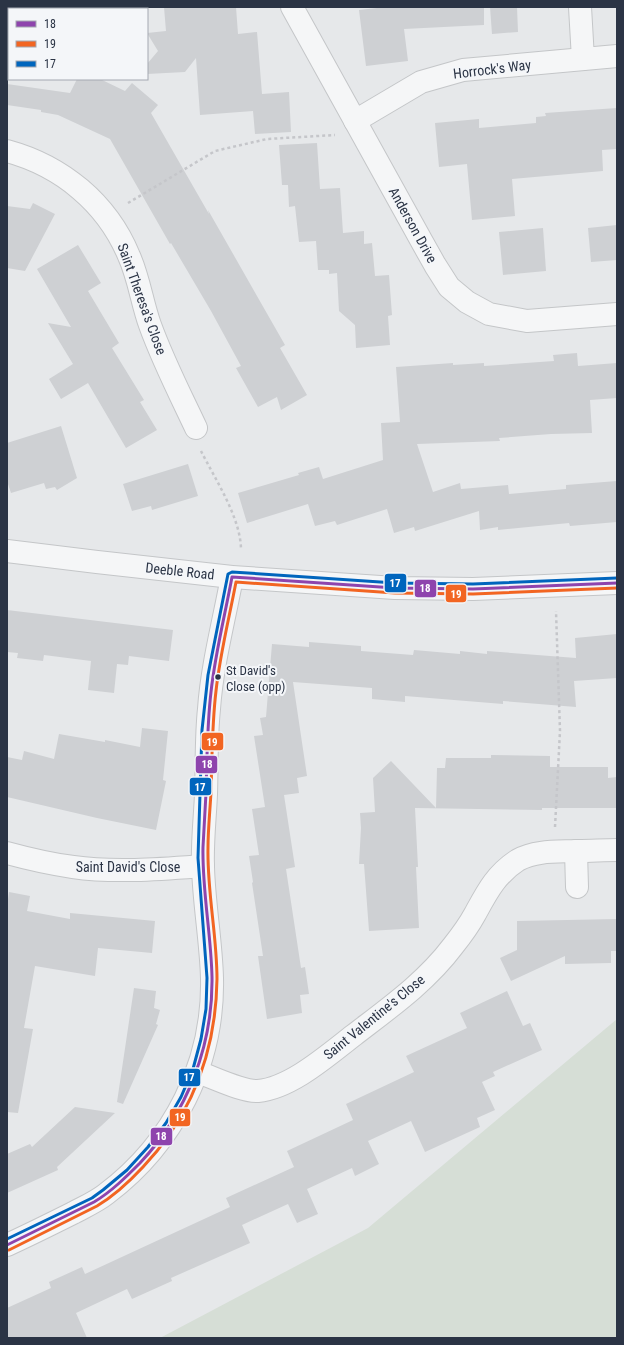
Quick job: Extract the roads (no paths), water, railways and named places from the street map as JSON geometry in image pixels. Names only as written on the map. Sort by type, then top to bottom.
[{"type":"street","name":"Anderson Drive","points":[[292,7],[435,265],[449,287],[467,302],[489,314],[527,321],[617,314]]},
{"type":"street","points":[[580,7],[583,59]]},
{"type":"street","name":"Horrock's Way","points":[[356,124],[421,82],[463,70],[617,56]]},
{"type":"street","name":"Saint Theresa's Close","points":[[7,151],[40,163],[61,174],[92,199],[107,216],[129,256],[154,337],[196,428]]},
{"type":"street","name":"Deeble Road","points":[[7,551],[232,577],[395,588],[473,589],[617,583]]},
{"type":"street","points":[[7,1245],[88,1206],[106,1194],[126,1177],[148,1155],[166,1133],[183,1105],[197,1072],[207,1041],[212,979],[203,866],[209,709],[213,675],[232,577]]},
{"type":"street","name":"Saint Valentine's Close","points":[[197,1072],[244,1089],[256,1091],[268,1089],[293,1078],[315,1064],[404,996],[430,972],[449,952],[465,930],[484,896],[494,882],[519,860],[535,854],[555,851],[617,850]]},
{"type":"street","points":[[576,851],[577,887]]},
{"type":"street","name":"Saint David's Close","points":[[7,853],[74,868],[143,870],[203,866]]},
{"type":"place","name":"St David's Close (opp)","points":[[218,677]]}]
